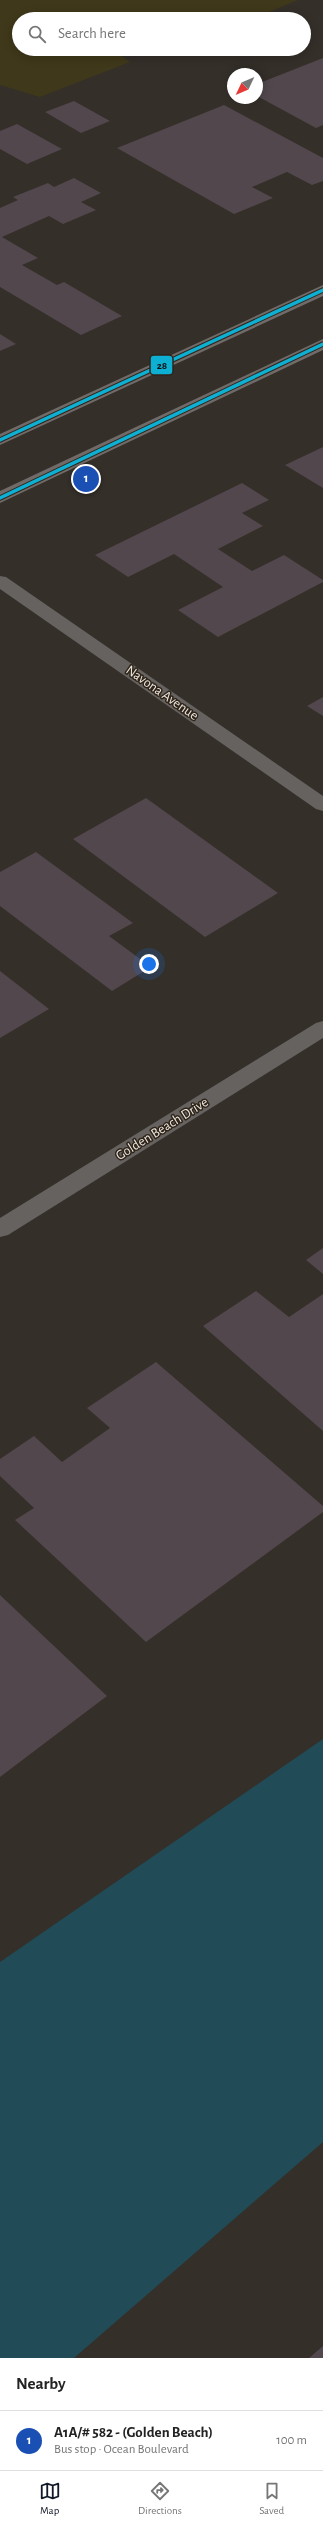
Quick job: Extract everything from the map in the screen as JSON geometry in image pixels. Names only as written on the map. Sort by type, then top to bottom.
[{"type":"main road","points":[[0,440],[323,290]]},
{"type":"main road","points":[[0,498],[323,344]]},
{"type":"street","name":"Navona Avenue","points":[[0,582],[323,805]]},
{"type":"street","name":"Golden Beach Drive","points":[[0,1229],[323,1028]]},
{"type":"sand","points":[[0,0],[298,0],[270,12],[12,12],[12,56],[122,56],[130,62],[40,97],[0,85]]},
{"type":"water","points":[[323,1739],[323,2142],[74,2358],[0,2358],[0,1962]]},
{"type":"building","points":[[323,58],[323,125],[316,128],[263,99],[263,82]]},
{"type":"building","points":[[74,101],[110,121],[81,133],[45,112]]},
{"type":"building","points":[[224,105],[323,158],[323,181],[312,185],[287,172],[252,187],[273,198],[234,214],[117,148]]},
{"type":"building","points":[[17,124],[62,149],[27,164],[0,149],[0,131]]},
{"type":"building","points":[[74,178],[101,193],[81,202],[96,210],[63,224],[49,216],[2,237],[38,258],[22,265],[57,285],[64,282],[122,316],[81,335],[0,287],[0,208],[18,200],[13,197],[48,183],[54,187]]},
{"type":"building","points":[[0,334],[16,344],[0,351]]},
{"type":"building","points":[[323,447],[323,488],[285,465]]},
{"type":"building","points":[[242,483],[269,500],[242,513],[263,526],[218,549],[252,571],[284,555],[323,580],[323,582],[218,637],[178,610],[223,587],[174,554],[128,577],[95,555]]},
{"type":"building","points":[[323,697],[323,716],[307,706]]},
{"type":"building","points":[[146,798],[278,893],[205,937],[73,839]]},
{"type":"building","points":[[36,852],[133,923],[109,936],[151,967],[112,991],[0,906],[0,872]]},
{"type":"building","points":[[0,971],[49,1009],[0,1038]]},
{"type":"building","points":[[323,1248],[323,1274],[306,1260]]},
{"type":"building","points":[[256,1291],[289,1317],[323,1294],[323,1431],[203,1326]]},
{"type":"building","points":[[156,1362],[323,1506],[323,1512],[146,1642],[15,1520],[34,1508],[0,1476],[0,1459],[34,1436],[62,1462],[110,1428],[87,1408]]},
{"type":"building","points":[[0,1595],[107,1696],[0,1777]]},
{"type":"building","points":[[323,2346],[323,2358],[309,2358]]},
{"type":"transit line","name":"28","points":[[0,440],[323,290]]},
{"type":"transit line","name":"28","points":[[0,498],[323,344]]},
{"type":"place","name":"A1A/# 582 - (Golden Beach)","points":[[86,479]]}]
